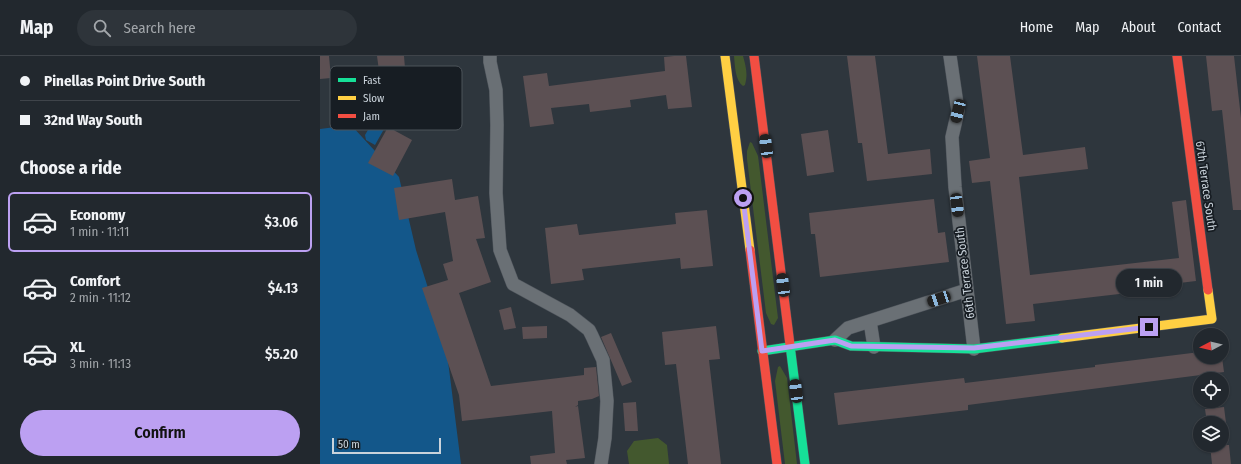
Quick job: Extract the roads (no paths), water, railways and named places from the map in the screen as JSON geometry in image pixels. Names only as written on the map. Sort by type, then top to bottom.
[{"type":"street","points":[[490,56],[496,90],[496,193],[500,250],[513,284],[570,315],[589,330],[592,336],[603,360],[607,401],[605,438],[601,464]]},
{"type":"street","points":[[725,56],[777,464]]},
{"type":"street","points":[[754,56],[805,464]]},
{"type":"street","name":"66th Terrace South","points":[[950,56],[958,111],[952,137],[955,187],[974,348]]},
{"type":"street","name":"67th Terrace South","points":[[974,348],[1212,319],[1177,56]]},
{"type":"street","points":[[835,340],[848,328],[967,290]]},
{"type":"street","points":[[870,321],[874,347]]},
{"type":"street","points":[[762,351],[835,340],[851,346],[974,348]]},
{"type":"water","points":[[330,128],[330,130],[356,130],[399,177],[416,250],[446,345],[461,464],[320,464],[320,129]]},
{"type":"water","points":[[368,130],[383,130],[375,145],[366,140],[365,135]]}]
